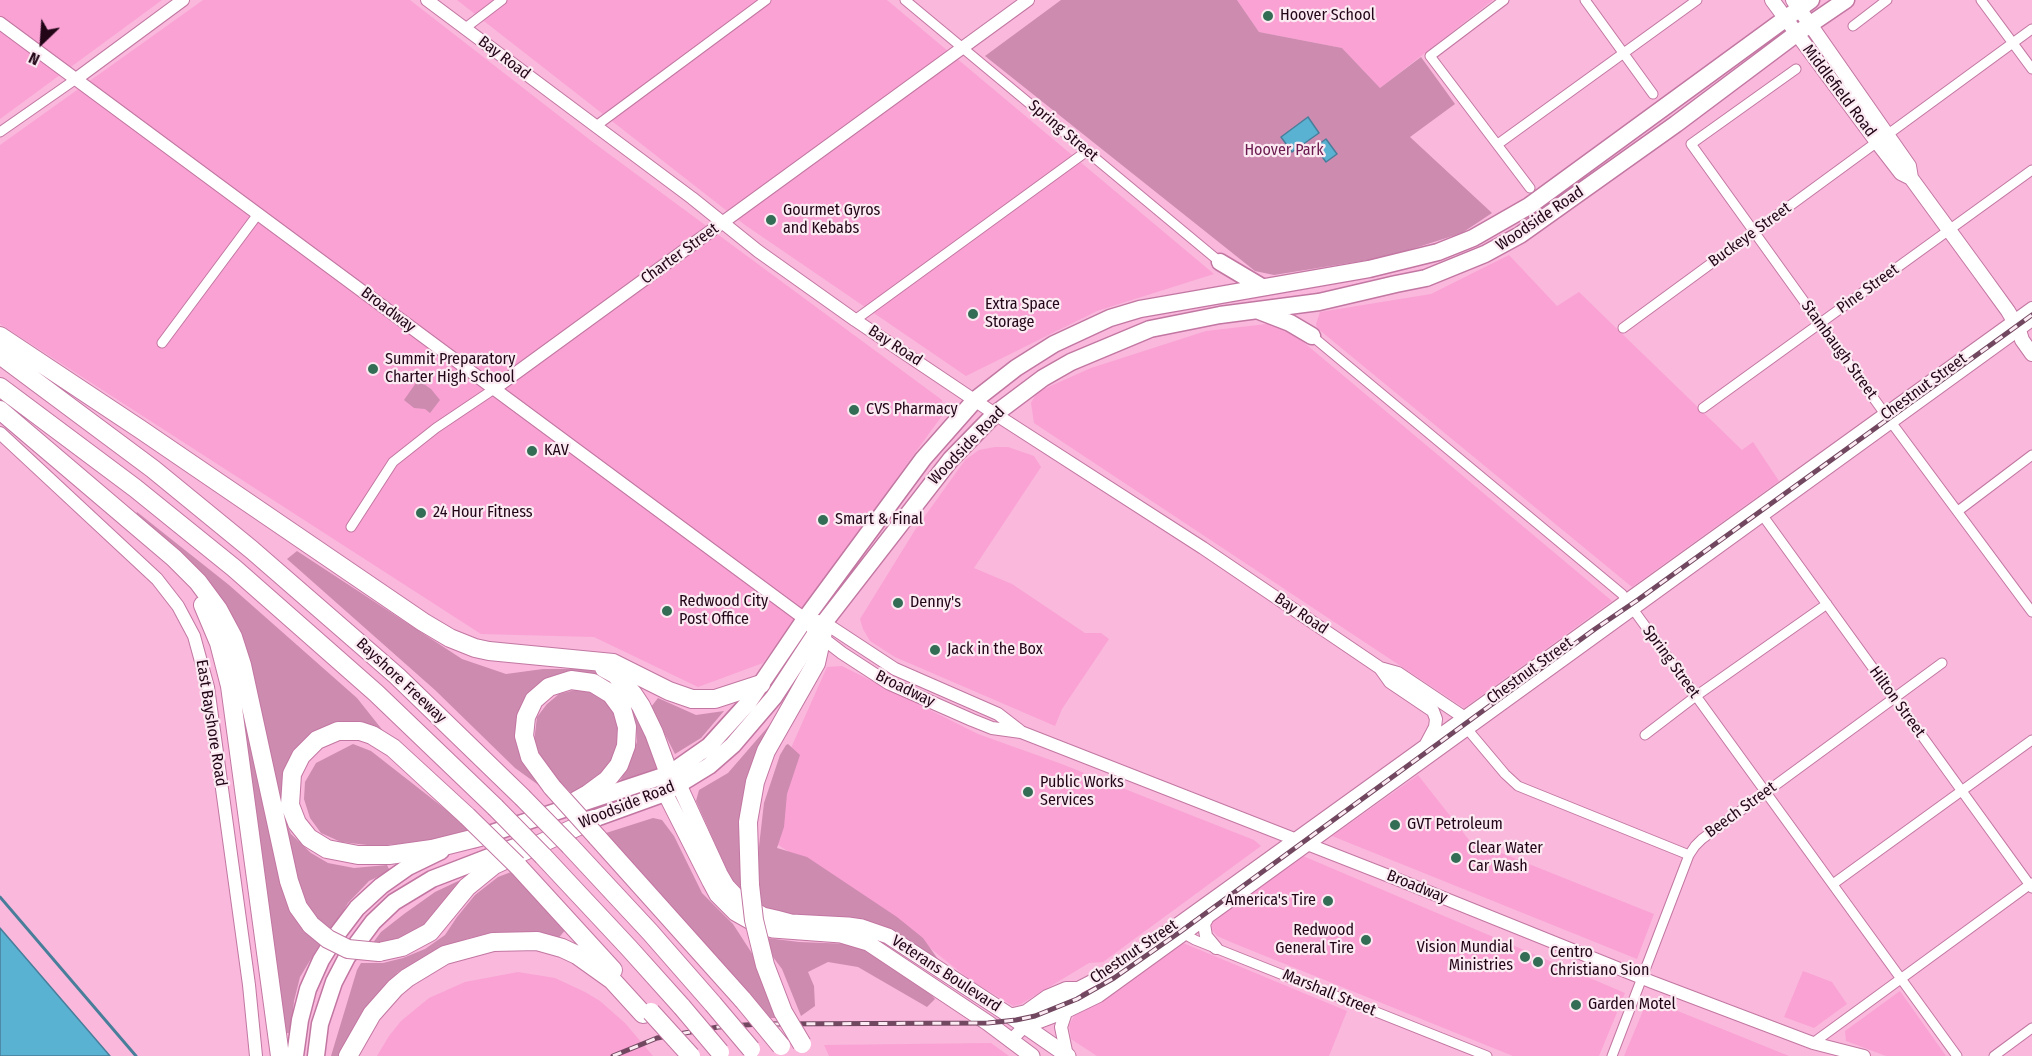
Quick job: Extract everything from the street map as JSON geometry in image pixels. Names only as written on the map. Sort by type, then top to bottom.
[{"type":"highway","name":"Woodside Road","points":[[316,1056],[324,1011],[340,969],[364,933],[394,902],[445,872],[596,828],[671,784],[709,766],[745,732],[774,697],[927,488],[951,459],[995,414],[1043,378],[1071,362],[1150,329],[1182,321],[1255,309],[1319,302],[1426,278],[1485,254],[1511,240],[1666,131],[1796,34],[1846,0]]},
{"type":"highway","name":"Woodside Road","points":[[295,1056],[300,1020],[314,974],[329,945],[357,908],[381,886],[408,867],[437,852],[563,808],[671,784],[733,722],[805,619],[923,459],[975,400],[990,387],[1054,344],[1110,318],[1140,309],[1404,261],[1438,252],[1473,237],[1529,206],[1786,20],[1801,3]]},
{"type":"highway","points":[[1220,262],[1262,287]]},
{"type":"highway","points":[[1217,295],[1224,279],[1220,262]]},
{"type":"highway","points":[[1312,336],[1308,321],[1312,310],[1319,302]]},
{"type":"highway","points":[[1255,309],[1290,323],[1312,336]]},
{"type":"highway","points":[[0,336],[443,634],[463,644],[489,651],[613,663],[669,691],[692,699],[715,699],[761,684]]},
{"type":"highway","name":"Bayshore Freeway","points":[[0,355],[153,469],[269,563],[397,676],[570,846],[650,932],[754,1052]]},
{"type":"highway","name":"Bayshore Freeway","points":[[0,387],[135,488],[258,589],[376,693],[543,855],[682,1007],[721,1054]]},
{"type":"highway","points":[[0,410],[174,558],[198,582],[218,609],[233,637],[246,679],[289,881],[298,907],[311,925],[328,939],[348,949],[379,952],[402,948],[430,932],[467,887],[494,865],[596,828]]},
{"type":"highway","points":[[117,511],[170,561],[191,586],[208,614],[221,650],[230,686],[280,1056]]},
{"type":"highway","points":[[795,1050],[765,965],[754,920],[750,885],[748,822],[755,782],[766,751],[816,663],[821,632]]},
{"type":"highway","points":[[589,660],[615,674],[633,694],[654,733],[671,784]]},
{"type":"highway","points":[[563,808],[588,794],[607,780],[619,765],[626,746],[627,727],[622,709],[611,694],[593,683],[571,680],[549,687],[534,700],[526,717],[524,735],[530,757],[552,787],[596,828],[743,1000],[795,1050]]},
{"type":"highway","points":[[480,837],[432,849],[389,855],[358,855],[327,849],[309,838],[297,823],[290,805],[291,774],[301,756],[317,740],[338,731],[360,731],[372,735],[393,748],[517,865],[683,1056]]},
{"type":"highway","points":[[348,1056],[372,1014],[395,988],[444,955],[493,942],[537,941],[570,952],[602,971],[691,1056]]},
{"type":"main road","name":"Middlefield Road","points":[[1772,0],[1796,34],[1882,139],[1910,166],[1911,178],[2016,326],[2032,354]]},
{"type":"main road","name":"Middlefield Road","points":[[1801,3],[1811,24],[1882,139]]},
{"type":"main road","name":"Middlefield Road","points":[[2016,326],[2032,341]]},
{"type":"main road","name":"Veterans Boulevard","points":[[671,784],[727,886],[744,904],[763,915],[791,922],[862,927],[888,936],[1009,1014],[1067,1056]]},
{"type":"main road","name":"Veterans Boulevard","points":[[671,784],[710,882],[717,895],[735,913],[758,926],[773,930],[841,935],[868,943],[988,1023],[1032,1056]]},
{"type":"street","points":[[0,132],[183,0]]},
{"type":"street","name":"Bay Road","points":[[427,0],[855,320],[995,414],[1203,548],[1380,668],[1398,673],[1467,724],[1505,774],[1518,786],[1689,855]]},
{"type":"street","points":[[464,29],[502,0]]},
{"type":"street","points":[[596,126],[766,0]]},
{"type":"street","name":"Spring Street","points":[[905,0],[1220,262]]},
{"type":"street","name":"Charter Street","points":[[351,527],[393,462],[436,428],[494,389],[1028,0]]},
{"type":"street","points":[[1504,0],[1430,56],[1530,188]]},
{"type":"street","points":[[1585,0],[1653,94]]},
{"type":"street","points":[[1498,144],[1697,0]]},
{"type":"street","points":[[1853,26],[1887,0]]},
{"type":"street","points":[[1981,0],[2032,69]]},
{"type":"street","name":"Broadway","points":[[0,23],[805,619],[867,670],[909,693],[992,728],[1021,732],[1642,978],[1814,1043],[1864,1056]]},
{"type":"street","name":"Buckeye Street","points":[[1623,328],[2032,29]]},
{"type":"street","name":"Stambaugh Street","points":[[1796,69],[1691,144],[1889,419],[2030,606]]},
{"type":"street","points":[[855,320],[1087,151]]},
{"type":"street","name":"Pine Street","points":[[1703,408],[2032,170]]},
{"type":"street","points":[[162,343],[258,214]]},
{"type":"street","name":"Chestnut Street","points":[[1025,1027],[1066,1012],[1099,996],[1185,935],[1467,724],[2016,326],[2032,308]]},
{"type":"street","name":"Chestnut Street","points":[[2016,326],[2032,320]]},
{"type":"street","name":"Spring Street","points":[[1312,336],[1622,594],[1958,1056]]},
{"type":"street","name":"Chestnut Street","points":[[1630,606],[1763,516],[1889,419]]},
{"type":"street","name":"East Bayshore Road","points":[[0,432],[157,579],[178,606],[194,636],[208,687],[249,981],[256,1056]]},
{"type":"street","points":[[1958,511],[2032,455]]},
{"type":"street","name":"Hilton Street","points":[[1763,516],[2031,886]]},
{"type":"street","points":[[1645,735],[1696,696],[1827,604]]},
{"type":"street","name":"Beech Street","points":[[1612,1056],[1689,855],[1702,839],[1942,663]]},
{"type":"street","name":"Bay Road","points":[[1380,668],[1390,682],[1433,711],[1436,719],[1435,727],[1425,744]]},
{"type":"street","name":"Chestnut Street","points":[[1010,1041],[1048,1006],[1071,996],[1078,988],[1109,972],[1425,744],[1467,724]]},
{"type":"street","points":[[1833,884],[2032,740]]},
{"type":"street","points":[[1814,1043],[2031,886]]},
{"type":"street","points":[[1207,919],[1203,928],[1206,936],[1216,948]]},
{"type":"street","name":"Marshall Street","points":[[1174,926],[1185,935],[1216,948],[1487,1056]]},
{"type":"street","points":[[1009,1014],[1026,1011],[1047,996],[1066,988],[1078,988]]},
{"type":"street","points":[[1066,1012],[1061,1027],[1067,1056]]},
{"type":"street","points":[[1994,1056],[2032,1028]]},
{"type":"street","name":"Broadway","points":[[1814,1043],[1833,1056]]},
{"type":"shaded area","points":[[0,0],[162,0],[0,119]]},
{"type":"shaded area","points":[[203,0],[410,0],[594,143],[942,400],[944,413],[763,663],[698,687],[594,637],[481,634],[0,324],[0,145]]},
{"type":"shaded area","points":[[457,0],[887,0],[1214,274],[1097,311],[966,376],[745,225]]},
{"type":"shaded area","points":[[1237,0],[1493,0],[1380,88],[1342,48],[1259,32]]},
{"type":"shaded area","points":[[1509,255],[1557,306],[1579,292],[1742,450],[1753,442],[1779,481],[1632,587],[1317,328],[1320,312],[1431,294]]},
{"type":"shaded area","points":[[1275,323],[1289,330],[1612,601],[1464,708],[1034,423],[1031,403],[1037,392],[1091,368],[1206,331]]},
{"type":"shaded area","points":[[1008,447],[1034,456],[1041,467],[974,568],[1012,584],[1085,633],[1101,633],[1109,639],[1062,709],[1055,726],[895,657],[870,641],[860,619],[915,530],[965,460],[979,450]]},
{"type":"shaded area","points":[[842,666],[978,734],[1059,763],[1254,840],[1261,846],[1103,962],[1089,963],[1021,1004],[1013,1006],[970,980],[905,928],[766,837],[771,793],[827,667]]},
{"type":"shaded area","points":[[1418,775],[1469,840],[1654,914],[1637,959],[1332,836]]},
{"type":"shaded area","points":[[1303,856],[1625,993],[1599,1056],[1513,1056],[1217,936],[1211,929],[1212,921]]},
{"type":"shaded area","points":[[1183,943],[1347,1011],[1329,1056],[1097,1056],[1071,1039],[1069,1025],[1074,1016],[1099,1002]]},
{"type":"shaded area","points":[[1803,971],[1832,982],[1847,1004],[1814,1028],[1784,1017]]},
{"type":"shaded area","points":[[518,972],[555,978],[600,1001],[625,1023],[653,1056],[377,1056],[401,1021],[429,998],[465,982]]},
{"type":"shaded area","points":[[1900,991],[1946,1056],[1886,1056],[1846,1041],[1845,1031]]},
{"type":"shaded area","points":[[1648,999],[1789,1056],[1624,1056]]},
{"type":"shaded area","points":[[991,1043],[1009,1056],[829,1056],[824,1045]]},
{"type":"green space","name":"Hoover Park","points":[[1061,0],[1237,0],[1259,32],[1342,48],[1380,88],[1421,57],[1455,104],[1410,137],[1492,213],[1462,233],[1387,257],[1274,275],[1255,271],[985,56]]},
{"type":"green space","points":[[418,380],[431,389],[440,400],[430,413],[425,409],[414,408],[404,400]]},
{"type":"green space","points":[[137,512],[229,585],[357,698],[384,732],[360,724],[337,724],[283,778],[282,808],[244,652],[134,518]]},
{"type":"green space","points":[[297,551],[462,659],[506,674],[543,669],[589,669],[607,676],[626,693],[651,739],[658,768],[619,784],[637,742],[636,722],[619,692],[566,676],[526,705],[544,789],[515,768],[435,690],[287,559]]},
{"type":"green space","points":[[234,671],[269,814],[320,944],[300,977],[294,1001],[291,1033],[285,1033]]},
{"type":"green space","points":[[575,690],[592,692],[607,701],[620,717],[624,732],[612,769],[574,795],[544,764],[534,742],[537,717],[547,704],[559,694]]},
{"type":"green space","points":[[658,698],[696,715],[724,711],[701,738],[675,754],[651,707]]},
{"type":"green space","points":[[773,721],[759,746],[747,777],[741,814],[746,898],[729,875],[696,801],[699,790],[728,773]]},
{"type":"green space","points":[[353,744],[371,751],[472,830],[421,842],[376,846],[341,842],[321,833],[310,818],[304,799],[305,782],[316,763]]},
{"type":"green space","points":[[788,744],[800,755],[787,794],[784,827],[777,848],[807,857],[897,917],[923,938],[940,962],[904,937],[862,920],[802,917],[761,908],[758,855],[764,803],[780,755]]},
{"type":"green space","points":[[284,818],[291,834],[311,853],[328,863],[354,868],[387,865],[390,871],[369,881],[348,903],[331,932],[304,906]]},
{"type":"green space","points":[[653,818],[662,820],[674,836],[702,893],[733,924],[755,958],[776,1010],[776,1018],[768,1018],[606,833]]},
{"type":"green space","points":[[511,872],[567,928],[556,941],[527,932],[490,933],[466,939],[429,955],[398,972],[373,1004],[343,1056],[331,1056],[361,963],[383,963],[425,949],[445,935],[475,895],[498,877]]},
{"type":"green space","points":[[471,875],[471,879],[409,940],[369,948],[381,932],[404,914],[435,892]]},
{"type":"green space","points":[[767,938],[851,944],[863,949],[927,990],[935,999],[927,1007],[858,967],[828,962],[808,972],[814,986],[815,1006],[801,1016],[782,969],[773,957]]},
{"type":"water","points":[[1308,117],[1319,133],[1292,152],[1281,137]]},
{"type":"water","points":[[1326,139],[1337,154],[1326,162],[1315,147]]},
{"type":"water","points":[[0,928],[110,1056],[0,1056]]},
{"type":"waterway","points":[[0,897],[136,1056]]},
{"type":"railway","points":[[613,1056],[657,1038],[718,1027],[759,1024],[988,1023],[1035,1016],[1077,999],[1114,978],[1180,932],[1595,629],[2032,315]]},
{"type":"place","name":"Hoover School","points":[[1268,16]]},
{"type":"place","name":"Gourmet Gyros and Kebabs","points":[[771,220]]},
{"type":"place","name":"Extra Space Storage","points":[[973,314]]},
{"type":"place","name":"Summit Preparatory Charter High School","points":[[373,369]]},
{"type":"place","name":"CVS Pharmacy","points":[[854,410]]},
{"type":"place","name":"KAV","points":[[532,451]]},
{"type":"place","name":"24 Hour Fitness","points":[[421,513]]},
{"type":"place","name":"Smart & Final","points":[[823,520]]},
{"type":"place","name":"Denny's","points":[[898,603]]},
{"type":"place","name":"Redwood City Post Office","points":[[667,611]]},
{"type":"place","name":"Jack in the Box","points":[[935,650]]},
{"type":"place","name":"Public Works Services","points":[[1028,792]]},
{"type":"place","name":"GVT Petroleum","points":[[1395,825]]},
{"type":"place","name":"Clear Water Car Wash","points":[[1456,858]]},
{"type":"place","name":"America's Tire","points":[[1328,901]]},
{"type":"place","name":"Redwood General Tire","points":[[1366,940]]},
{"type":"place","name":"Vision Mundial Ministries","points":[[1525,957]]},
{"type":"place","name":"Centro Christiano Sion","points":[[1538,962]]},
{"type":"place","name":"Garden Motel","points":[[1576,1005]]}]
